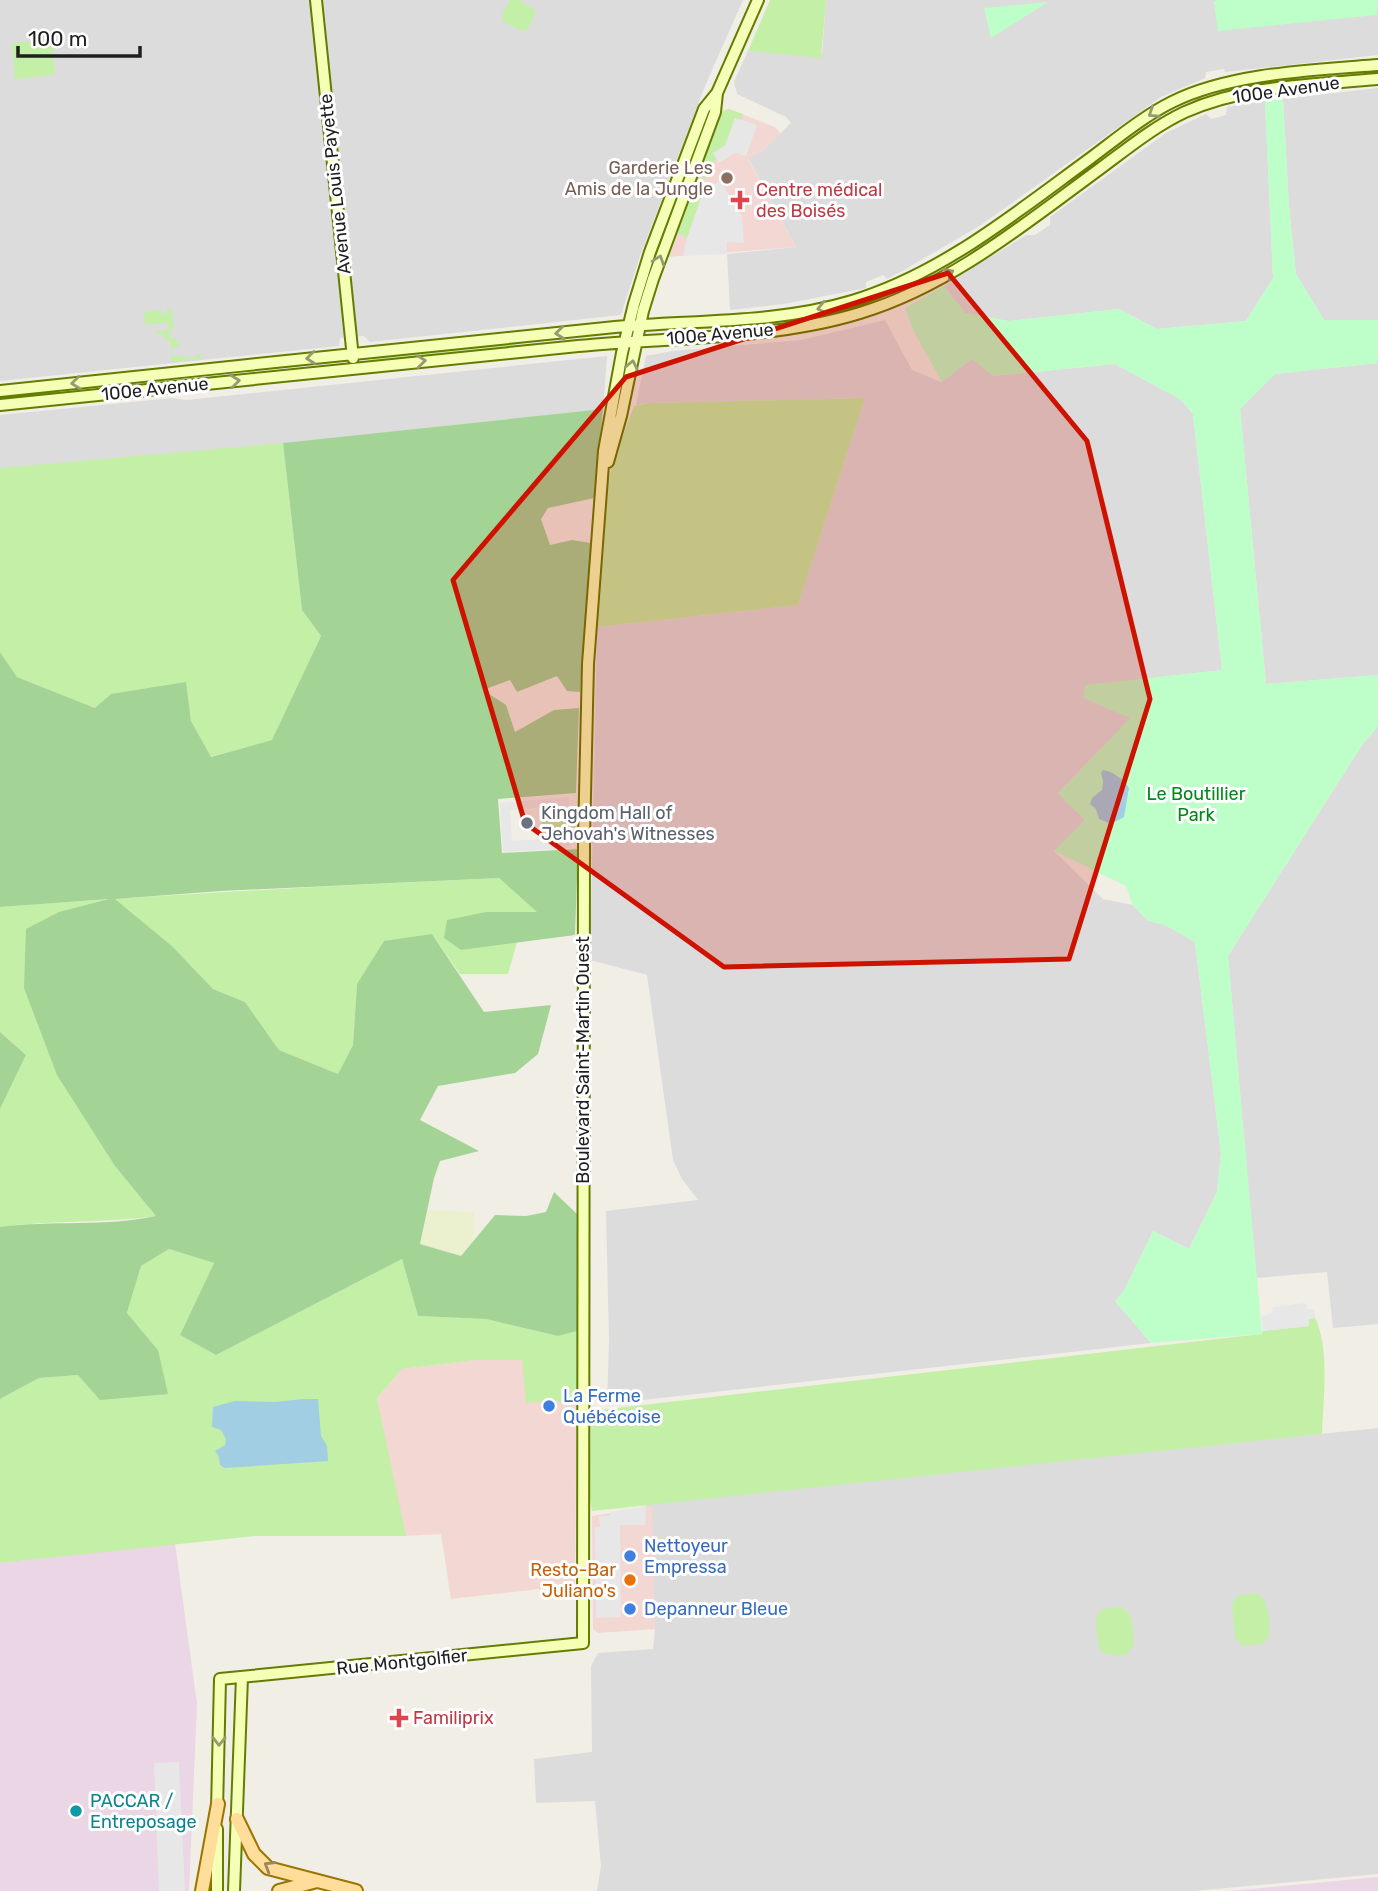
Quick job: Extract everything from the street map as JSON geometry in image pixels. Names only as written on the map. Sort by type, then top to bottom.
[{"type":"main road","points":[[202,1891],[203,1872],[218,1804]]},
{"type":"main road","points":[[237,1819],[254,1854],[264,1866],[283,1874],[356,1891]]},
{"type":"main road","points":[[279,1891],[317,1881]]},
{"type":"street","name":"Avenue Louis Payette","points":[[316,0],[354,368]]},
{"type":"street","name":"Boulevard Saint-Martin Ouest","points":[[583,1643],[584,838],[588,663],[605,442],[624,342],[657,233],[704,109],[717,93],[758,0]]},
{"type":"street","name":"100e Avenue","points":[[0,390],[628,326],[797,313],[839,305],[882,292],[920,274],[983,235],[1147,117],[1181,98],[1216,86],[1247,80],[1378,65]]},
{"type":"street","name":"100e Avenue","points":[[0,404],[798,327],[832,321],[883,306],[925,287],[985,252],[1146,135],[1186,111],[1225,98],[1259,91],[1378,79]]},
{"type":"street","name":"Boulevard Saint-Martin Ouest","points":[[603,478],[621,416],[640,326],[664,247],[715,112],[717,93]]},
{"type":"street","name":"Rue Montgolfier","points":[[218,1804],[220,1679],[583,1643]]},
{"type":"street","points":[[233,1891],[242,1677]]},
{"type":"street","points":[[216,1891],[218,1804]]},
{"type":"highlighted area","points":[[948,273],[1087,441],[1150,699],[1069,959],[724,967],[525,823],[453,580],[626,377]]},
{"type":"shaded area","points":[[0,0],[743,0],[705,86],[640,256],[621,315],[370,342],[364,336],[340,338],[339,346],[0,381]]},
{"type":"shaded area","points":[[826,0],[1378,0],[1378,55],[1206,72],[1205,78],[1161,97],[981,225],[887,279],[883,275],[866,282],[866,288],[784,304],[730,310],[727,254],[796,247],[748,158],[763,150],[791,123],[786,117],[737,94],[734,82],[748,51],[822,54]]},
{"type":"shaded area","points":[[1378,88],[1378,320],[1324,320],[1296,274],[1283,99]]},
{"type":"shaded area","points":[[1265,101],[1273,278],[1246,321],[1157,329],[1119,309],[1008,321],[965,313],[944,286],[1026,235],[1035,235],[1050,225],[1050,217],[1166,133],[1206,114],[1211,119],[1226,115],[1227,107]]},
{"type":"shaded area","points":[[729,109],[775,127],[781,134],[748,159],[796,247],[667,257],[720,117],[723,111]]},
{"type":"shaded area","points":[[735,118],[757,125],[746,156],[735,153],[719,163],[713,153],[725,146]]},
{"type":"shaded area","points":[[721,181],[742,217],[744,243],[727,242],[727,254],[683,256],[703,192],[713,195],[710,186]]},
{"type":"shaded area","points":[[885,320],[912,370],[941,382],[973,358],[993,376],[1115,364],[1180,399],[1193,414],[1222,670],[1085,686],[1084,698],[1131,718],[1058,793],[1085,820],[1054,851],[1103,899],[1133,905],[1147,920],[1167,926],[1195,942],[1221,1153],[1217,1192],[1189,1249],[1153,1231],[1125,1289],[1115,1301],[1151,1343],[607,1404],[609,1341],[606,1211],[698,1200],[682,1179],[673,1160],[647,975],[590,960],[597,627],[798,605],[865,398],[636,405],[646,356],[672,351],[801,340]]},
{"type":"shaded area","points":[[607,356],[603,409],[207,452],[0,470],[0,415],[173,398],[186,400]]},
{"type":"shaded area","points":[[1378,363],[1378,675],[1266,684],[1240,409],[1274,374]]},
{"type":"shaded area","points":[[1378,726],[1378,1324],[1333,1328],[1327,1272],[1256,1278],[1228,956],[1362,745]]},
{"type":"shaded area","points":[[569,797],[569,811],[544,813],[542,807],[510,810],[512,841],[544,839],[544,832],[569,830],[569,848],[503,852],[500,803]]},
{"type":"shaded area","points":[[1305,1303],[1308,1309],[1314,1309],[1315,1318],[1309,1319],[1309,1326],[1263,1331],[1262,1316],[1273,1313],[1272,1307]]},
{"type":"shaded area","points":[[577,1359],[575,1585],[451,1599],[441,1534],[404,1536],[377,1398],[402,1369],[475,1360]]},
{"type":"shaded area","points":[[1378,1428],[1378,1874],[1194,1891],[597,1891],[601,1866],[595,1801],[536,1803],[534,1759],[592,1752],[591,1666],[598,1653],[653,1649],[655,1629],[646,1504]]},
{"type":"shaded area","points":[[646,1506],[645,1525],[620,1525],[621,1617],[596,1618],[595,1527],[600,1527],[599,1516],[610,1516],[611,1512]]},
{"type":"shaded area","points":[[652,1506],[655,1629],[598,1633],[593,1629],[592,1516]]},
{"type":"shaded area","points":[[175,1543],[197,1704],[189,1891],[0,1891],[0,1563]]},
{"type":"shaded area","points":[[179,1762],[185,1891],[159,1891],[154,1763]]},
{"type":"shaded area","points":[[1378,1877],[1378,1891],[1230,1891]]},
{"type":"green space","points":[[510,0],[520,0],[535,10],[527,30],[520,30],[503,21],[502,15]]},
{"type":"green space","points":[[770,0],[826,0],[821,58],[748,51]]},
{"type":"green space","points":[[1378,0],[1377,15],[1218,31],[1214,2]]},
{"type":"green space","points":[[1048,2],[991,38],[984,8]]},
{"type":"green space","points":[[52,39],[55,75],[15,79],[12,43]]},
{"type":"green space","name":"Le Boutillier Park","points":[[1283,99],[1296,274],[1324,320],[1378,320],[1378,363],[1275,374],[1240,409],[1266,684],[1378,675],[1378,726],[1362,745],[1228,956],[1262,1334],[1151,1343],[1115,1301],[1125,1289],[1153,1231],[1189,1249],[1217,1192],[1221,1153],[1195,942],[1167,926],[1147,920],[1133,905],[1126,886],[1054,851],[1085,820],[1058,794],[1130,718],[1084,698],[1085,685],[1222,670],[1193,414],[1180,399],[1115,364],[993,376],[972,359],[942,382],[915,334],[905,308],[944,286],[965,313],[1008,321],[1119,309],[1157,329],[1246,321],[1273,278],[1265,101]]},
{"type":"green space","points":[[729,109],[743,114],[741,119],[735,118],[725,145],[713,153],[716,159],[705,179],[698,176],[720,117],[723,111]]},
{"type":"green space","points":[[694,185],[708,190],[709,194],[703,193],[688,238],[676,232]]},
{"type":"green space","points":[[166,309],[171,309],[174,329],[169,330],[170,338],[176,338],[180,346],[172,348],[172,355],[195,358],[194,355],[201,354],[201,359],[172,362],[170,339],[163,339],[163,333],[156,334],[156,331],[168,330],[168,323],[145,325],[144,312],[161,310],[161,313],[167,314]]},
{"type":"green space","points":[[535,340],[500,349],[372,362],[372,357]]},
{"type":"green space","points":[[180,377],[180,382],[0,400],[0,394]]},
{"type":"green space","points":[[865,398],[798,605],[597,627],[608,483],[613,461],[634,406],[649,403]]},
{"type":"green space","points":[[603,409],[594,498],[548,508],[541,519],[550,545],[572,540],[591,543],[580,692],[567,691],[557,676],[517,692],[510,680],[483,690],[506,705],[515,732],[554,710],[579,708],[576,793],[498,799],[502,853],[578,849],[575,935],[461,950],[444,938],[447,920],[486,912],[537,912],[499,878],[220,891],[115,899],[173,947],[213,989],[245,1002],[279,1050],[338,1074],[353,1045],[357,984],[384,941],[432,934],[484,1012],[551,1005],[538,1054],[515,1073],[438,1086],[420,1120],[479,1151],[440,1161],[420,1244],[461,1256],[495,1215],[526,1216],[546,1212],[554,1192],[577,1214],[577,1331],[558,1336],[486,1319],[418,1316],[402,1259],[216,1355],[180,1335],[214,1263],[169,1249],[141,1266],[127,1313],[158,1350],[168,1394],[100,1400],[78,1375],[39,1378],[0,1399],[0,1227],[118,1221],[156,1216],[115,1166],[57,1075],[24,988],[26,929],[59,912],[109,899],[0,907],[0,652],[17,677],[95,708],[111,694],[186,682],[191,721],[211,757],[272,740],[321,636],[302,610],[283,443]]},
{"type":"green space","points":[[283,443],[302,610],[321,636],[273,740],[210,757],[191,721],[185,682],[95,708],[17,677],[0,652],[0,468]]},
{"type":"green space","points":[[575,807],[576,827],[542,830],[541,816],[570,813]]},
{"type":"green space","points":[[499,878],[538,912],[486,912],[461,950],[517,942],[508,974],[460,974],[432,934],[357,984],[353,1045],[338,1074],[279,1050],[245,1002],[213,989],[173,947],[114,899],[115,1166],[157,1216],[0,1227],[0,1109],[26,1055],[0,1032],[0,907],[62,902],[187,894]]},
{"type":"green space","points":[[0,1032],[26,1055],[0,1109]]},
{"type":"green space","points":[[427,1210],[474,1212],[474,1240],[461,1256],[420,1245]]},
{"type":"green space","points":[[169,1249],[214,1263],[180,1335],[216,1355],[402,1259],[418,1316],[486,1319],[558,1336],[577,1331],[578,1402],[554,1400],[526,1403],[522,1360],[475,1360],[402,1369],[377,1398],[406,1536],[255,1536],[0,1563],[0,1399],[39,1378],[78,1375],[158,1350],[127,1313],[141,1266]]},
{"type":"green space","points":[[1315,1318],[1320,1330],[1324,1359],[1322,1434],[592,1511],[589,1494],[591,1411],[1261,1334],[1263,1331],[1309,1326],[1309,1319]]},
{"type":"green space","points":[[1254,1593],[1264,1599],[1269,1618],[1269,1637],[1262,1644],[1243,1646],[1235,1639],[1232,1605],[1237,1596]]},
{"type":"green space","points":[[1102,1609],[1125,1609],[1130,1618],[1134,1645],[1126,1655],[1108,1654],[1099,1648],[1096,1617]]},
{"type":"water","points":[[1103,770],[1118,776],[1129,788],[1124,817],[1111,824],[1099,819],[1096,809],[1090,804],[1092,798],[1102,790]]},
{"type":"water","points":[[318,1399],[321,1436],[327,1446],[328,1461],[225,1468],[220,1465],[215,1451],[225,1445],[226,1439],[221,1430],[212,1427],[213,1407],[235,1401],[275,1402]]},
{"type":"place","name":"Garderie Les Amis de la Jungle","points":[[727,178]]},
{"type":"place","name":"Centre médical des Boisés","points":[[740,200]]},
{"type":"place","name":"Kingdom Hall of Jehovah's Witnesses","points":[[527,823]]},
{"type":"place","name":"La Ferme Québécoise","points":[[549,1406]]},
{"type":"place","name":"Nettoyeur Empressa","points":[[630,1556]]},
{"type":"place","name":"Resto-Bar Juliano's","points":[[630,1580]]},
{"type":"place","name":"Depanneur Bleue","points":[[630,1609]]},
{"type":"place","name":"Familiprix","points":[[399,1718]]},
{"type":"place","name":"PACCAR / Entreposage","points":[[76,1811]]}]
